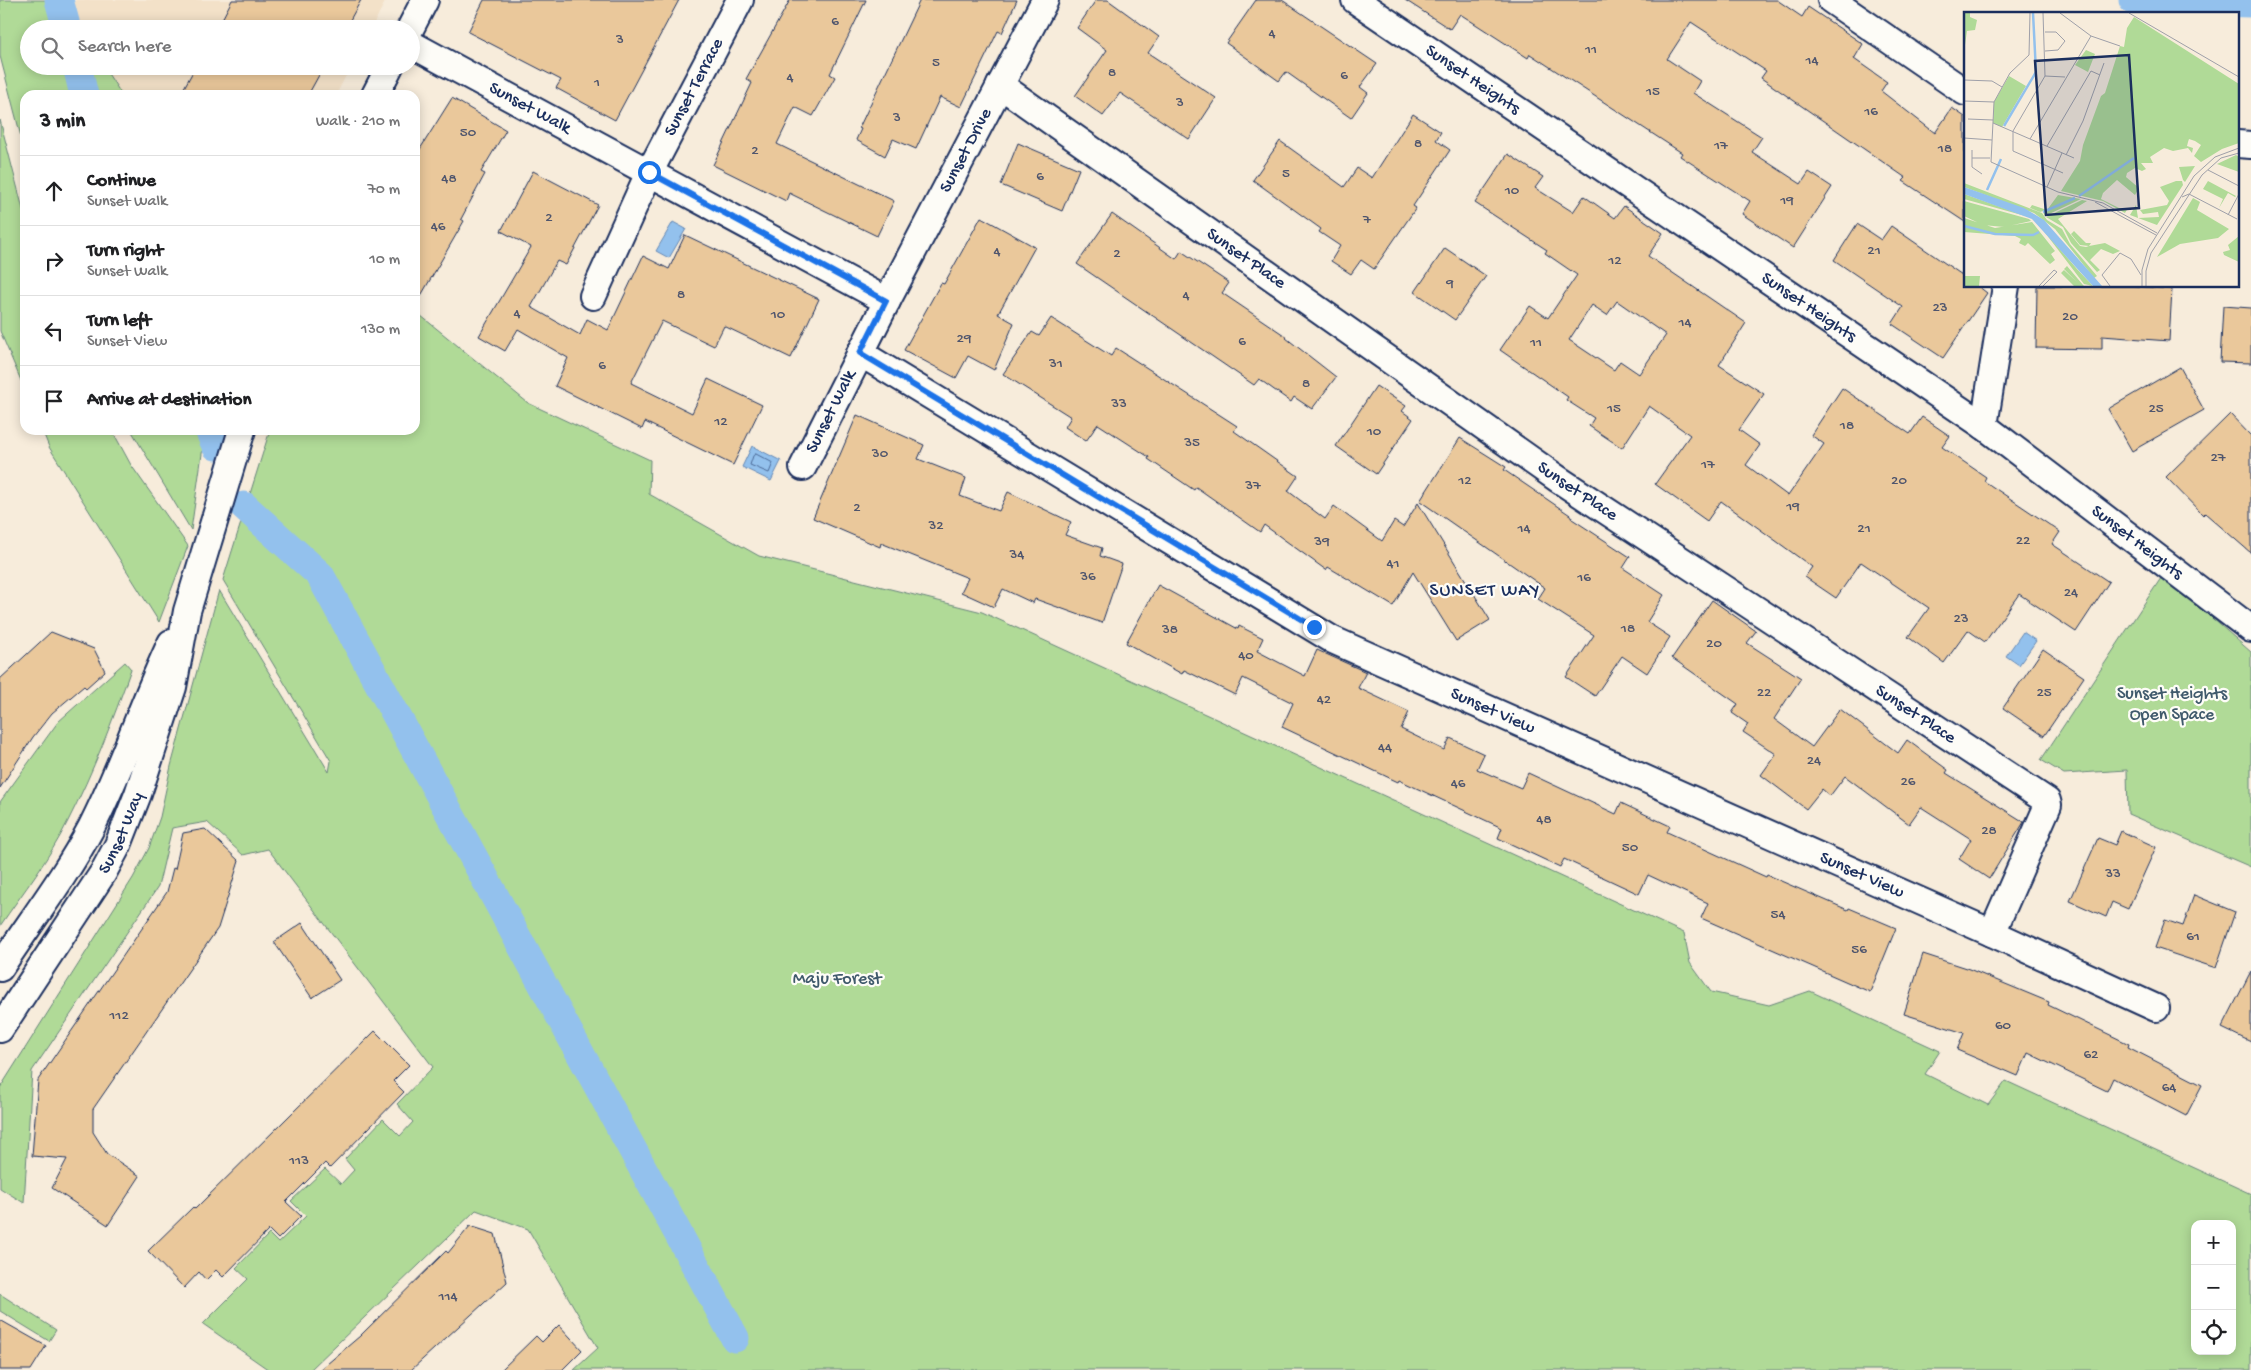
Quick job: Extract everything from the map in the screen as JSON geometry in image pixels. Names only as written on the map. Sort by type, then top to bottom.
[{"type":"street","points":[[415,20],[425,0]]},
{"type":"street","name":"Sunset Terrace","points":[[649,172],[740,0]]},
{"type":"street","name":"Sunset Drive","points":[[886,301],[1045,0]]},
{"type":"street","name":"Sunset Heights","points":[[1355,0],[1984,426],[2251,629]]},
{"type":"street","points":[[1831,0],[1964,91]]},
{"type":"street","name":"Sunset Walk","points":[[420,49],[886,301],[803,467]]},
{"type":"street","points":[[378,90],[385,75]]},
{"type":"street","name":"Sunset Place","points":[[1000,86],[1558,479],[2047,802],[2048,805],[1992,933]]},
{"type":"street","points":[[2238,144],[2251,145]]},
{"type":"street","points":[[592,296],[649,172]]},
{"type":"street","points":[[1984,426],[2006,288]]},
{"type":"street","name":"Sunset View","points":[[860,353],[1333,640],[1992,933],[2156,1008]]},
{"type":"street","name":"Sunset Way","points":[[0,1029],[103,873],[118,845],[138,794],[173,687],[187,611],[240,435]]},
{"type":"street","name":"Sunset Way","points":[[0,968],[70,864],[90,829],[134,733],[158,670],[187,611]]},
{"type":"shaded area","points":[[76,0],[386,0],[376,20],[71,20],[68,15]]},
{"type":"shaded area","points":[[109,75],[346,75],[339,90],[119,90]]},
{"type":"green space","points":[[0,0],[52,0],[58,20],[20,20],[20,75],[72,75],[77,90],[20,90],[20,133],[0,56]]},
{"type":"green space","points":[[83,75],[109,75],[119,90],[88,90]]},
{"type":"green space","points":[[0,120],[20,198],[20,378],[0,331]]},
{"type":"green space","name":"Maju Forest","points":[[420,315],[528,403],[650,460],[649,494],[759,556],[982,612],[1684,933],[1690,963],[1711,992],[1769,1005],[1810,991],[1940,1051],[1925,1074],[1988,1105],[2006,1081],[2251,1194],[2251,1370],[574,1370],[598,1348],[528,1229],[476,1210],[310,1370],[269,1370],[203,1324],[248,1279],[236,1268],[269,1234],[278,1243],[306,1216],[291,1201],[325,1169],[341,1184],[354,1170],[345,1159],[383,1119],[400,1136],[413,1122],[397,1104],[433,1067],[268,849],[243,855],[207,822],[172,828],[158,887],[32,1071],[24,1203],[0,1188],[0,1088],[133,878],[149,848],[160,817],[171,766],[219,590],[329,772],[331,761],[223,580],[268,435],[420,435]]},
{"type":"green space","points":[[44,435],[115,435],[131,465],[188,546],[159,622],[49,447]]},
{"type":"green space","points":[[134,435],[205,435],[191,530]]},
{"type":"green space","name":"Sunset Heights Open Space","points":[[2163,575],[2251,652],[2251,867],[2128,814],[2127,770],[2064,774],[2041,760]]},
{"type":"green space","points":[[125,662],[131,669],[86,784],[61,835],[36,875],[0,926],[0,802],[58,722]]},
{"type":"green space","points":[[0,1294],[56,1330],[49,1341],[0,1311]]},
{"type":"water","points":[[673,222],[686,229],[669,258],[656,251]]},
{"type":"water","points":[[752,446],[781,461],[771,481],[742,467]]},
{"type":"water","points":[[2023,632],[2036,641],[2019,665],[2006,656]]},
{"type":"building","points":[[232,0],[361,0],[350,20],[222,20]]},
{"type":"building","points":[[484,0],[679,0],[615,120],[556,88],[561,80],[468,32]]},
{"type":"building","points":[[790,0],[866,0],[830,74],[835,77],[813,116],[795,107],[777,144],[894,201],[877,236],[789,193],[786,201],[713,165],[752,83],[746,79]]},
{"type":"building","points":[[920,0],[1017,0],[1002,33],[998,31],[961,107],[940,97],[916,149],[893,139],[885,156],[856,140],[861,129],[859,128]]},
{"type":"building","points":[[1096,0],[1108,0],[1159,37],[1148,53],[1216,98],[1189,139],[1120,93],[1103,116],[1075,96],[1107,50],[1077,28]]},
{"type":"building","points":[[1256,0],[1282,0],[1377,64],[1360,87],[1368,93],[1351,118],[1286,72],[1279,81],[1226,43]]},
{"type":"building","points":[[1405,0],[1777,0],[1802,17],[1808,7],[1863,44],[1854,59],[1887,82],[1881,91],[1935,133],[1952,108],[1964,116],[1964,221],[1903,181],[1906,178],[1761,78],[1766,71],[1691,22],[1667,59],[1700,81],[1693,93],[1762,137],[1752,152],[1801,184],[1809,172],[1832,187],[1793,248],[1742,214],[1750,201],[1680,156],[1682,153],[1530,54],[1528,58],[1460,14],[1450,29]]},
{"type":"building","points":[[191,75],[319,75],[311,90],[183,90]]},
{"type":"building","points":[[452,98],[506,130],[481,172],[485,174],[461,219],[464,221],[420,297],[420,149]]},
{"type":"building","points":[[1413,114],[1441,132],[1436,140],[1450,150],[1413,206],[1416,208],[1374,269],[1361,260],[1351,274],[1331,261],[1340,246],[1319,232],[1321,229],[1253,180],[1280,141],[1344,187],[1357,168],[1372,178]]},
{"type":"building","points":[[1018,143],[1079,169],[1062,211],[1001,185]]},
{"type":"building","points":[[1508,154],[1543,177],[1535,188],[1573,212],[1584,196],[1615,218],[1624,206],[1663,233],[1648,256],[1746,323],[1719,365],[1764,394],[1739,430],[1760,445],[1746,465],[1788,496],[1824,444],[1811,435],[1842,388],[1910,434],[1922,417],[1950,436],[1942,447],[1986,477],[1984,481],[2060,532],[2052,544],[2109,582],[2076,632],[2019,594],[1985,642],[1968,630],[1944,663],[1908,637],[1929,608],[1861,562],[1836,598],[1805,577],[1812,567],[1721,501],[1707,521],[1655,484],[1690,435],[1649,406],[1622,448],[1589,426],[1594,418],[1566,400],[1568,397],[1500,350],[1530,306],[1548,318],[1577,275],[1545,253],[1547,250],[1475,203]],"holes":[[[1617,301],[1666,335],[1639,374],[1620,361],[1614,370],[1569,340],[1592,305],[1607,315]]]},
{"type":"building","points":[[533,171],[598,205],[566,265],[557,261],[531,307],[580,335],[587,319],[608,330],[643,256],[669,269],[685,235],[819,299],[791,358],[724,326],[714,346],[662,321],[631,383],[692,413],[708,379],[762,405],[733,465],[645,422],[642,429],[555,386],[568,358],[518,329],[505,351],[479,336],[531,247],[501,231]]},
{"type":"building","points":[[1112,214],[1176,259],[1181,251],[1229,283],[1222,293],[1287,337],[1336,377],[1312,409],[1294,397],[1291,402],[1259,379],[1254,385],[1077,264]]},
{"type":"building","points":[[981,217],[1035,247],[998,314],[1014,323],[994,370],[968,356],[956,378],[904,350],[941,283],[944,284]]},
{"type":"building","points":[[1857,224],[1881,240],[1891,226],[1964,276],[1964,288],[1981,288],[1987,293],[1943,358],[1892,324],[1903,307],[1834,260]]},
{"type":"building","points":[[1445,248],[1486,276],[1455,320],[1415,292]]},
{"type":"building","points":[[2037,288],[2172,289],[2169,341],[2102,336],[2102,349],[2036,348]]},
{"type":"building","points":[[2223,306],[2251,308],[2251,363],[2220,362]]},
{"type":"building","points":[[1051,318],[1111,356],[1116,348],[1237,426],[1234,431],[1298,476],[1288,491],[1325,519],[1334,506],[1382,541],[1394,521],[1403,527],[1418,503],[1490,620],[1456,641],[1413,572],[1393,606],[1328,567],[1326,570],[1264,525],[1260,532],[1196,487],[1194,490],[1148,459],[1149,457],[1098,424],[1086,441],[1065,427],[1071,417],[1003,374],[1032,332],[1039,336]]},
{"type":"building","points":[[2180,367],[2204,410],[2132,451],[2108,409]]},
{"type":"building","points":[[1376,386],[1406,406],[1402,411],[1413,419],[1376,474],[1336,446]]},
{"type":"building","points":[[2230,414],[2251,436],[2251,553],[2205,513],[2203,515],[2166,477]]},
{"type":"building","points":[[857,415],[924,445],[918,459],[966,478],[960,496],[999,511],[1008,492],[1071,522],[1065,535],[1102,548],[1100,556],[1122,564],[1102,623],[1035,599],[1033,603],[1003,589],[994,607],[961,592],[968,578],[881,543],[880,547],[813,518]]},
{"type":"building","points":[[1460,438],[1506,467],[1504,470],[1573,517],[1572,519],[1630,557],[1623,568],[1664,595],[1647,622],[1670,637],[1647,673],[1622,656],[1595,696],[1566,677],[1594,635],[1538,599],[1545,588],[1420,501]]},
{"type":"building","points":[[1158,585],[1238,629],[1239,626],[1263,638],[1257,651],[1305,676],[1317,650],[1366,672],[1358,688],[1409,712],[1401,729],[1444,750],[1450,738],[1484,754],[1477,769],[1521,788],[1528,773],[1616,814],[1621,803],[1670,826],[1667,832],[1766,877],[1767,875],[1848,910],[1849,908],[1896,928],[1870,992],[1701,918],[1708,903],[1648,875],[1639,894],[1564,859],[1560,867],[1498,838],[1502,828],[1399,780],[1398,782],[1282,727],[1293,703],[1243,678],[1235,695],[1184,670],[1182,674],[1126,643]]},
{"type":"building","points":[[1712,600],[1756,631],[1747,643],[1801,678],[1774,719],[1812,747],[1840,709],[1898,753],[1907,740],[1948,770],[1946,773],[2024,822],[1989,879],[1959,859],[1971,839],[1921,807],[1909,824],[1845,776],[1830,796],[1822,789],[1806,809],[1761,775],[1776,754],[1743,732],[1748,724],[1732,713],[1738,704],[1672,658]]},
{"type":"building","points":[[51,632],[94,649],[105,671],[86,688],[84,686],[52,713],[33,737],[0,788],[0,679]]},
{"type":"building","points":[[2043,649],[2084,677],[2044,736],[2003,708]]},
{"type":"building","points":[[205,829],[239,861],[218,928],[93,1109],[93,1132],[107,1154],[140,1176],[108,1225],[52,1188],[67,1159],[32,1156],[38,1080],[167,892],[173,868],[175,869],[183,833]]},
{"type":"building","points":[[2121,831],[2156,847],[2128,909],[2112,902],[2106,917],[2070,901],[2098,838],[2115,845]]},
{"type":"building","points":[[2194,895],[2235,912],[2216,968],[2155,948],[2165,920],[2183,926]]},
{"type":"building","points":[[302,923],[340,980],[312,998],[274,942]]},
{"type":"building","points":[[1923,954],[1969,969],[2049,1002],[2048,1005],[2129,1044],[2128,1047],[2202,1085],[2186,1116],[2113,1078],[2107,1091],[2028,1053],[2018,1076],[1957,1050],[1964,1033],[1904,1014]]},
{"type":"building","points":[[2251,971],[2251,1042],[2222,1028]]},
{"type":"building","points":[[375,1031],[409,1065],[393,1081],[404,1092],[330,1168],[325,1163],[286,1202],[301,1216],[278,1239],[269,1230],[223,1277],[216,1270],[206,1280],[199,1272],[184,1288],[148,1251],[193,1207],[195,1209]]},
{"type":"building","points":[[470,1226],[495,1234],[507,1282],[411,1370],[320,1370],[360,1336],[446,1251],[448,1253]]},
{"type":"building","points":[[0,1320],[46,1346],[31,1370],[0,1370]]},
{"type":"building","points":[[559,1325],[582,1350],[562,1370],[501,1370],[536,1336],[542,1342]]},
{"type":"waterway","points":[[59,0],[65,20]]},
{"type":"waterway","points":[[2133,0],[2251,3]]},
{"type":"waterway","points":[[79,75],[83,90]]},
{"type":"waterway","points":[[211,435],[216,446]]},
{"type":"waterway","points":[[244,506],[320,575],[735,1338]]},
{"type":"district","name":"SUNSET WAY","points":[[1485,591]]},
{"type":"route","points":[[649,172],[886,301],[860,353],[1314,627]]}]
